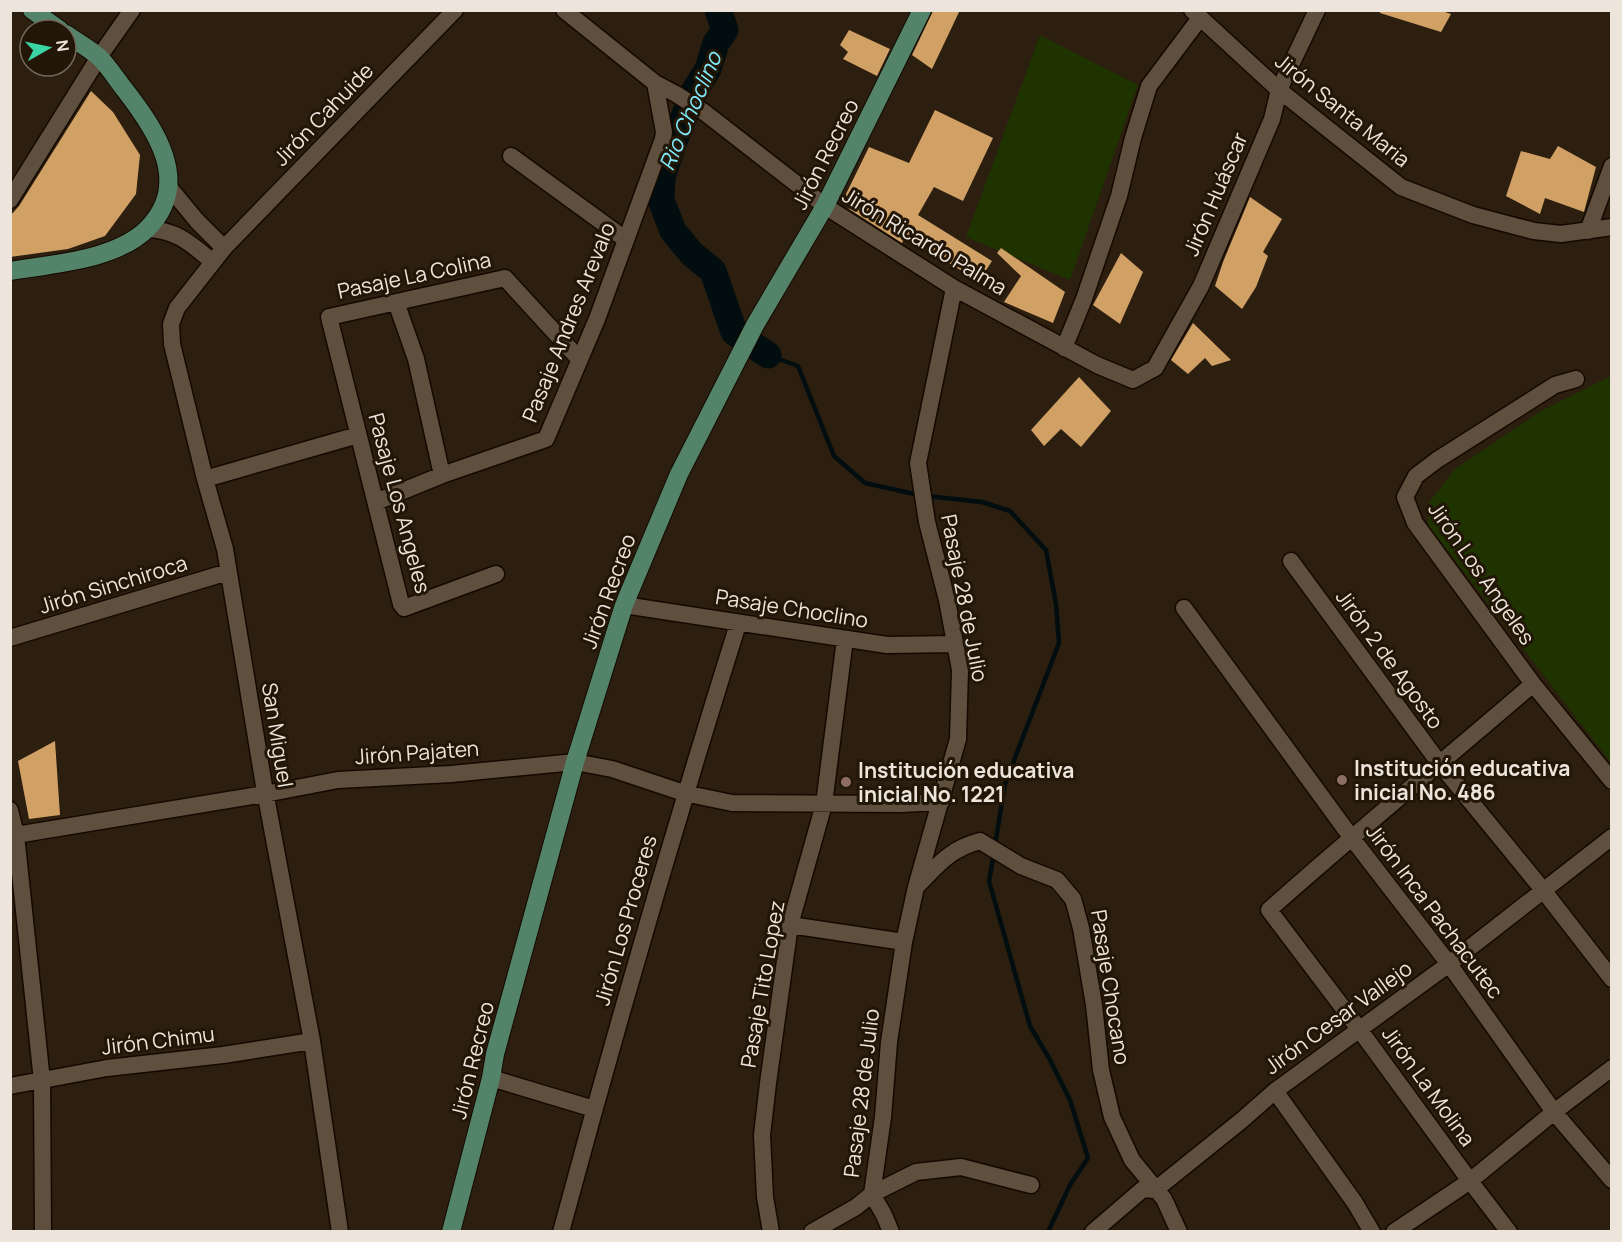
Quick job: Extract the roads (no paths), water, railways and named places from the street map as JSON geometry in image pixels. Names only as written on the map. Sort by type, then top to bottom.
[{"type":"main road","name":"Jirón Recreo","points":[[451,1232],[491,1078],[495,1054],[575,762],[624,605],[679,474],[755,325],[825,206],[922,10]]},
{"type":"main road","points":[[10,271],[99,256],[148,229],[167,201],[169,187],[163,149],[145,116],[99,57],[78,42]]},
{"type":"street","points":[[10,200],[99,57],[132,10]]},
{"type":"street","name":"Jirón Cahuide","points":[[224,248],[454,10]]},
{"type":"street","name":"Jirón Ricardo Palma","points":[[564,10],[656,83],[704,112],[825,206],[954,288],[1064,348],[1133,380]]},
{"type":"street","name":"Jirón Huáscar","points":[[1133,380],[1155,368],[1201,286],[1272,119],[1279,90],[1317,10]]},
{"type":"street","points":[[1064,348],[1084,299],[1119,196],[1132,138],[1149,86],[1196,14]]},
{"type":"street","name":"Jirón Santa Maria","points":[[1196,14],[1279,90],[1401,187],[1473,215],[1534,231],[1561,234],[1611,226]]},
{"type":"street","name":"Pasaje Andres Arevalo","points":[[376,502],[442,475],[546,439],[597,319],[664,136],[656,83]]},
{"type":"street","points":[[511,156],[625,239]]},
{"type":"street","points":[[1588,231],[1606,199],[1611,166]]},
{"type":"street","points":[[169,187],[197,221],[224,248]]},
{"type":"street","points":[[148,229],[163,229],[172,232],[213,262]]},
{"type":"street","name":"San Miguel","points":[[224,248],[177,308],[171,330],[172,344],[204,479],[225,549],[265,794],[312,1041],[340,1232]]},
{"type":"street","name":"Pasaje La Colina","points":[[329,317],[506,278],[580,360]]},
{"type":"street","name":"Pasaje 28 de Julio","points":[[891,1232],[872,1194],[883,1117],[889,1042],[904,942],[916,887],[958,739],[960,724],[961,683],[947,600],[927,522],[918,464],[954,288]]},
{"type":"street","points":[[396,302],[416,359],[442,475]]},
{"type":"street","name":"Pasaje Los Angeles","points":[[329,317],[400,604],[404,608],[496,574]]},
{"type":"street","name":"Jirón Los Angeles","points":[[1576,379],[1555,385],[1437,460],[1416,476],[1406,497],[1415,523],[1533,684],[1611,781]]},
{"type":"street","points":[[204,479],[358,435]]},
{"type":"street","name":"Jirón 2 de Agosto","points":[[1291,561],[1440,764],[1543,890],[1611,979]]},
{"type":"street","name":"Jirón Sinchiroca","points":[[10,638],[228,572]]},
{"type":"street","name":"Pasaje Choclino","points":[[624,605],[887,645],[954,644]]},
{"type":"street","name":"Jirón Inca Pachacutec","points":[[1184,609],[1351,837],[1449,964],[1554,1112],[1611,1180]]},
{"type":"street","name":"Jirón Los Proceres","points":[[561,1232],[684,794],[738,624]]},
{"type":"street","name":"Pasaje Tito Lopez","points":[[771,1232],[765,1197],[762,1135],[790,925],[824,804],[845,639]]},
{"type":"street","points":[[1351,837],[1533,684]]},
{"type":"street","name":"Jirón Pajaten","points":[[13,835],[338,780],[451,774],[575,762],[612,769],[684,794],[732,803],[940,802]]},
{"type":"street","points":[[10,810],[42,1081],[43,1232]]},
{"type":"street","name":"Jirón La Molina","points":[[1351,837],[1269,910],[1509,1232]]},
{"type":"street","name":"Jirón Cesar Vallejo","points":[[1093,1232],[1143,1189],[1155,1190],[1275,1091],[1449,964],[1611,837]]},
{"type":"street","name":"Pasaje Chocano","points":[[916,887],[945,858],[963,845],[980,841],[1021,866],[1057,880],[1073,899],[1081,928],[1094,1005],[1101,1070],[1112,1117],[1132,1160],[1164,1199],[1179,1232]]},
{"type":"street","points":[[790,925],[904,942]]},
{"type":"street","name":"Jirón Chimu","points":[[10,1086],[107,1068],[223,1056],[312,1041]]},
{"type":"street","points":[[1394,1232],[1470,1181],[1611,1068]]},
{"type":"street","points":[[491,1078],[594,1108]]},
{"type":"street","points":[[1275,1091],[1355,1203],[1372,1232]]},
{"type":"street","points":[[812,1232],[856,1207],[872,1194],[913,1173],[961,1167],[1031,1185]]},
{"type":"waterway","name":"Rio Choclino","points":[[718,10],[725,30],[716,43],[708,69],[695,90],[674,141],[662,177],[661,200],[673,231],[692,254],[713,271],[734,332],[768,355]]},
{"type":"waterway","points":[[768,355],[798,366],[834,456],[865,483],[919,495]]},
{"type":"waterway","points":[[927,496],[982,502],[1010,511],[1046,550],[1056,604],[1059,643],[1005,784],[995,845]]},
{"type":"waterway","points":[[994,853],[989,881],[1030,1026],[1070,1100],[1088,1158],[1070,1185],[1048,1232]]},
{"type":"place","name":"Institución educativa inicial No. 486","points":[[1342,780]]},
{"type":"place","name":"Institución educativa inicial No. 1221","points":[[846,782]]}]
